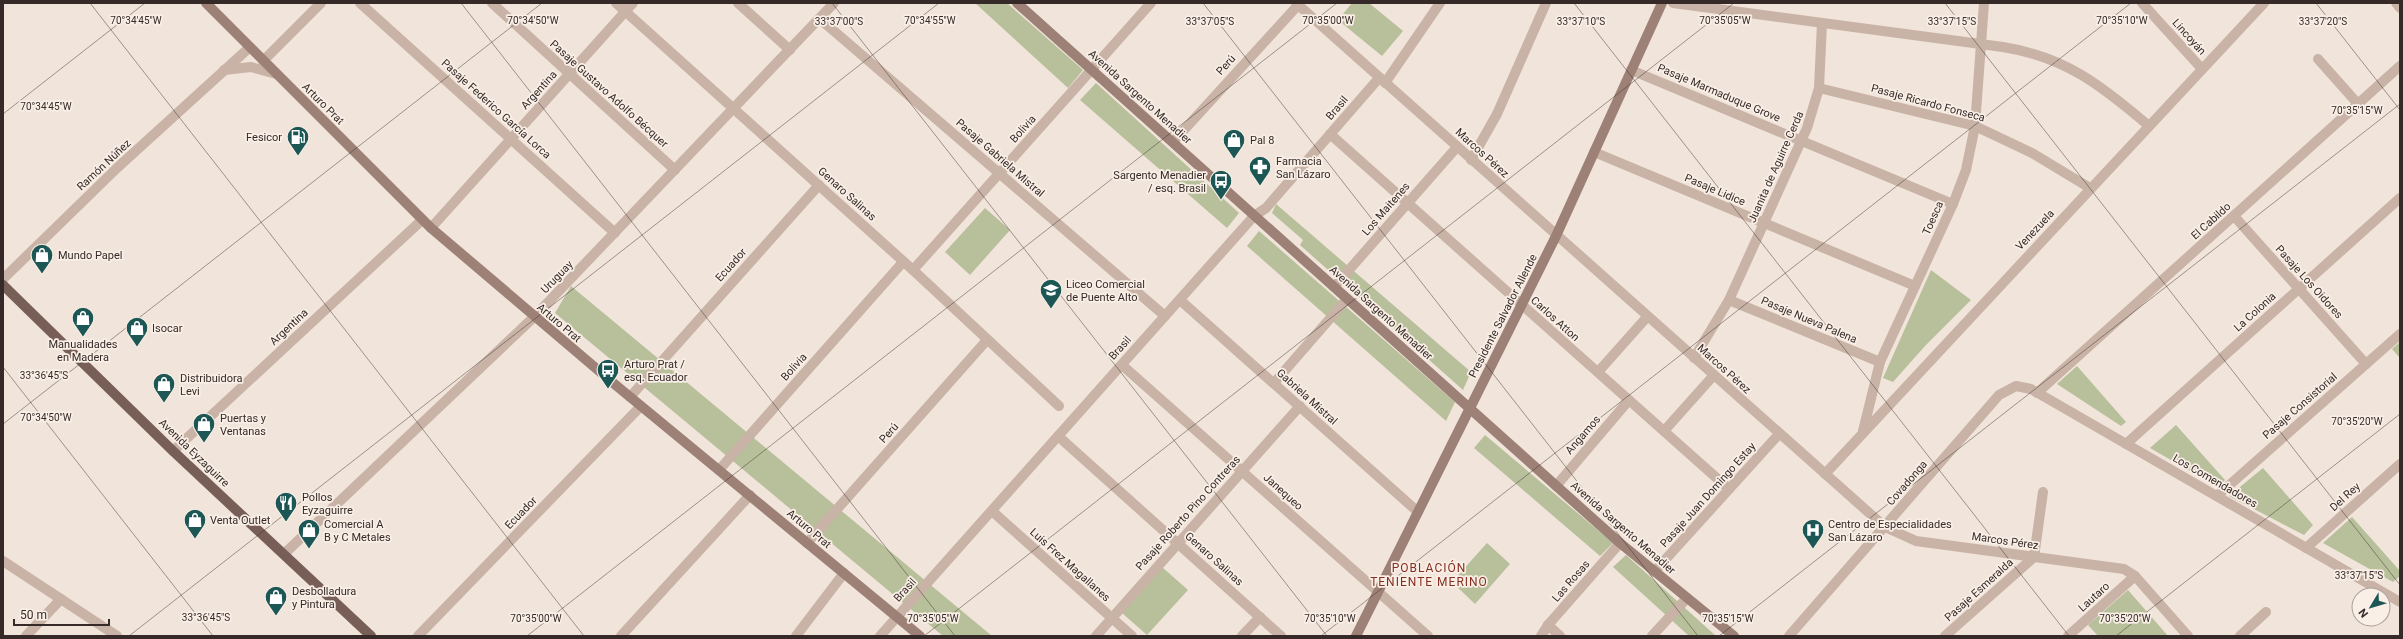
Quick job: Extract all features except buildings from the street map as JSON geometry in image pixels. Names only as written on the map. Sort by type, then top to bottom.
[{"type":"main road","name":"Arturo Prat","points":[[206,3],[431,228],[640,406],[920,636]]},
{"type":"main road","name":"Avenida Sargento Menadier","points":[[1017,3],[1620,543],[1734,636]]},
{"type":"main road","name":"Presidente Salvador Allende","points":[[1356,636],[1556,236],[1662,3]]},
{"type":"main road","name":"Avenida Eyzaguirre","points":[[3,285],[173,451],[371,636]]},
{"type":"street","points":[[263,61],[321,3]]},
{"type":"street","name":"Pasaje Federico García Lorca","points":[[360,3],[616,232]]},
{"type":"street","name":"Pasaje Gustavo Adolfo Bécquer","points":[[492,3],[675,170]]},
{"type":"street","name":"Genaro Salinas","points":[[616,3],[913,270],[1059,406]]},
{"type":"street","name":"Argentina","points":[[431,228],[633,3]]},
{"type":"street","points":[[738,3],[790,50]]},
{"type":"street","name":"Uruguay","points":[[284,554],[534,317],[834,3]]},
{"type":"street","name":"Bolivia","points":[[913,270],[1151,3]]},
{"type":"street","name":"Brasil","points":[[880,636],[1254,216],[1266,208],[1330,134],[1382,80],[1440,3]]},
{"type":"street","points":[[1471,160],[1497,114],[1546,3]]},
{"type":"street","points":[[1674,3],[2020,50],[2061,63],[2103,88],[2149,126]]},
{"type":"street","name":"Toesca","points":[[1862,432],[1880,362],[1953,204],[1966,170],[1975,126],[1984,3]]},
{"type":"street","name":"Lincoyán","points":[[2142,3],[2202,69]]},
{"type":"street","name":"Venezuela","points":[[1825,474],[1862,432],[2264,3]]},
{"type":"street","points":[[2396,3],[2400,8]]},
{"type":"street","name":"Marcos Pérez","points":[[1298,4],[1556,236],[1885,527],[1902,536],[1916,541],[2124,569],[2135,576],[2188,636]]},
{"type":"street","name":"Perú","points":[[1173,142],[1298,4]]},
{"type":"street","name":"Pasaje Gabriela Mistral","points":[[820,19],[1165,316]]},
{"type":"street","name":"Juanita de Aguirre Cerda","points":[[1694,358],[1729,300],[1812,116],[1819,88],[1822,23]]},
{"type":"street","name":"Ramón Núñez","points":[[3,279],[117,168],[250,47]]},
{"type":"street","points":[[2318,59],[2358,104]]},
{"type":"street","name":"El Cabildo","points":[[2038,393],[2400,66]]},
{"type":"street","points":[[224,70],[251,67],[276,74]]},
{"type":"street","name":"Pasaje Marmaduque Grove","points":[[1632,70],[1953,204]]},
{"type":"street","name":"Pasaje Ricardo Fonseca","points":[[1819,88],[1975,126],[2032,153],[2090,188]]},
{"type":"street","name":"Carlos Atton","points":[[1330,134],[1729,489]]},
{"type":"street","name":"Los Maitenes","points":[[1334,287],[1457,147]]},
{"type":"street","name":"Pasaje Lidice","points":[[1594,152],[1915,286]]},
{"type":"street","name":"Ecuador","points":[[630,397],[819,185]]},
{"type":"street","name":"La Colonia","points":[[2126,444],[2400,198]]},
{"type":"street","name":"Pasaje Los Oidores","points":[[2234,216],[2366,364]]},
{"type":"street","name":"Argentina","points":[[173,451],[422,220]]},
{"type":"street","name":"Bolivia","points":[[719,470],[904,262]]},
{"type":"street","points":[[1274,383],[1348,299]]},
{"type":"street","name":"Gabriela Mistral","points":[[1180,300],[1418,512]]},
{"type":"street","name":"Pasaje Nueva Palena","points":[[1729,300],[1880,362]]},
{"type":"street","points":[[1598,372],[1647,317]]},
{"type":"street","name":"Pasaje Consistorial","points":[[2217,496],[2400,334]]},
{"type":"street","name":"Perú","points":[[808,543],[988,340]]},
{"type":"street","name":"Janequeo","points":[[1122,365],[1428,636]]},
{"type":"street","points":[[1664,431],[1714,375]]},
{"type":"street","name":"Los Comendadores","points":[[2016,386],[2026,387],[2038,393],[2396,600]]},
{"type":"street","name":"Covadonga","points":[[1789,636],[1999,395],[2016,386]]},
{"type":"street","name":"Angamos","points":[[1556,486],[1629,400]]},
{"type":"street","name":"Ecuador","points":[[418,636],[640,406]]},
{"type":"street","name":"Pasaje Roberto Pino Contreras","points":[[1096,636],[1300,406]]},
{"type":"street","name":"Pasaje Juan Domingo Estay","points":[[1654,572],[1779,434]]},
{"type":"street","name":"Genaro Salinas","points":[[1058,436],[1281,636]]},
{"type":"street","name":"Del Rey","points":[[2306,548],[2400,464]]},
{"type":"street","points":[[2034,557],[2043,492]]},
{"type":"street","points":[[620,636],[750,495]]},
{"type":"street","name":"Luis Frez Magallanes","points":[[992,511],[1132,636]]},
{"type":"street","name":"Las Rosas","points":[[1541,636],[1548,625],[1620,543]]},
{"type":"street","name":"Pasaje Esmeralda","points":[[1945,636],[2034,557]]},
{"type":"street","points":[[3,561],[117,636]]},
{"type":"street","points":[[796,636],[844,573]]},
{"type":"street","name":"Lautaro","points":[[2068,636],[2135,576]]},
{"type":"street","points":[[2396,600],[2400,590]]},
{"type":"street","points":[[1652,636],[1687,598]]},
{"type":"street","points":[[26,636],[61,599]]},
{"type":"street","points":[[2240,636],[2266,612]]},
{"type":"street","points":[[1242,636],[1260,617]]},
{"type":"street","points":[[1548,625],[1560,636]]},
{"type":"green space","points":[[975,3],[1007,3],[1083,70],[1068,88]]},
{"type":"green space","points":[[1352,3],[1369,3],[1403,31],[1382,56],[1338,20]]},
{"type":"green space","points":[[1096,83],[1239,213],[1227,228],[1080,100]]},
{"type":"green space","points":[[1276,204],[1471,372],[1463,390],[1300,245],[1303,240],[1272,213]]},
{"type":"green space","points":[[985,208],[1010,230],[970,275],[945,252]]},
{"type":"green space","points":[[1259,231],[1455,402],[1446,421],[1247,246]]},
{"type":"green space","points":[[1931,270],[1971,300],[1925,346],[1893,382],[1883,378]]},
{"type":"green space","points":[[571,286],[992,636],[943,636],[555,313]]},
{"type":"green space","points":[[2400,342],[2400,358],[2392,349]]},
{"type":"green space","points":[[2077,366],[2126,422],[2121,426],[2057,384]]},
{"type":"green space","points":[[2176,425],[2225,480],[2218,487],[2150,448]]},
{"type":"green space","points":[[1485,435],[1613,543],[1600,556],[1474,448]]},
{"type":"green space","points":[[2263,468],[2313,525],[2304,535],[2229,496]]},
{"type":"green space","points":[[2352,517],[2400,571],[2400,576],[2393,582],[2323,543]]},
{"type":"green space","points":[[1487,543],[1510,564],[1475,604],[1452,582]]},
{"type":"green space","points":[[1626,555],[1716,636],[1689,636],[1613,567]]},
{"type":"green space","points":[[1162,567],[1188,590],[1147,635],[1122,613]]},
{"type":"green space","points":[[2128,590],[2168,636],[2098,636],[2088,625]]},
{"type":"place","name":"Fesicor","points":[[298,156]]},
{"type":"place","name":"Pal 8","points":[[1234,160]]},
{"type":"place","name":"Farmacia San Lázaro","points":[[1260,186]]},
{"type":"place","name":"Sargento Menadier / esq. Brasil","points":[[1221,200]]},
{"type":"place","name":"Mundo Papel","points":[[42,274]]},
{"type":"place","name":"Liceo Comercial de Puente Alto","points":[[1051,310]]},
{"type":"place","name":"Manualidades en Madera","points":[[83,338]]},
{"type":"place","name":"Isocar","points":[[137,348]]},
{"type":"place","name":"Arturo Prat / esq. Ecuador","points":[[608,390]]},
{"type":"place","name":"Distribuidora Levi","points":[[164,404]]},
{"type":"place","name":"Puertas y Ventanas","points":[[204,444]]},
{"type":"place","name":"Pollos Eyzaguirre","points":[[286,522]]},
{"type":"place","name":"Venta Outlet","points":[[195,540]]},
{"type":"place","name":"Comercial A B y C Metales","points":[[309,550]]},
{"type":"place","name":"Centro de Especialidades San Lázaro","points":[[1813,550]]},
{"type":"place","name":"Desbolladura y Pintura","points":[[276,616]]},
{"type":"district","name":"POBLACIÓN TENIENTE MERINO","points":[[1429,575]]}]
